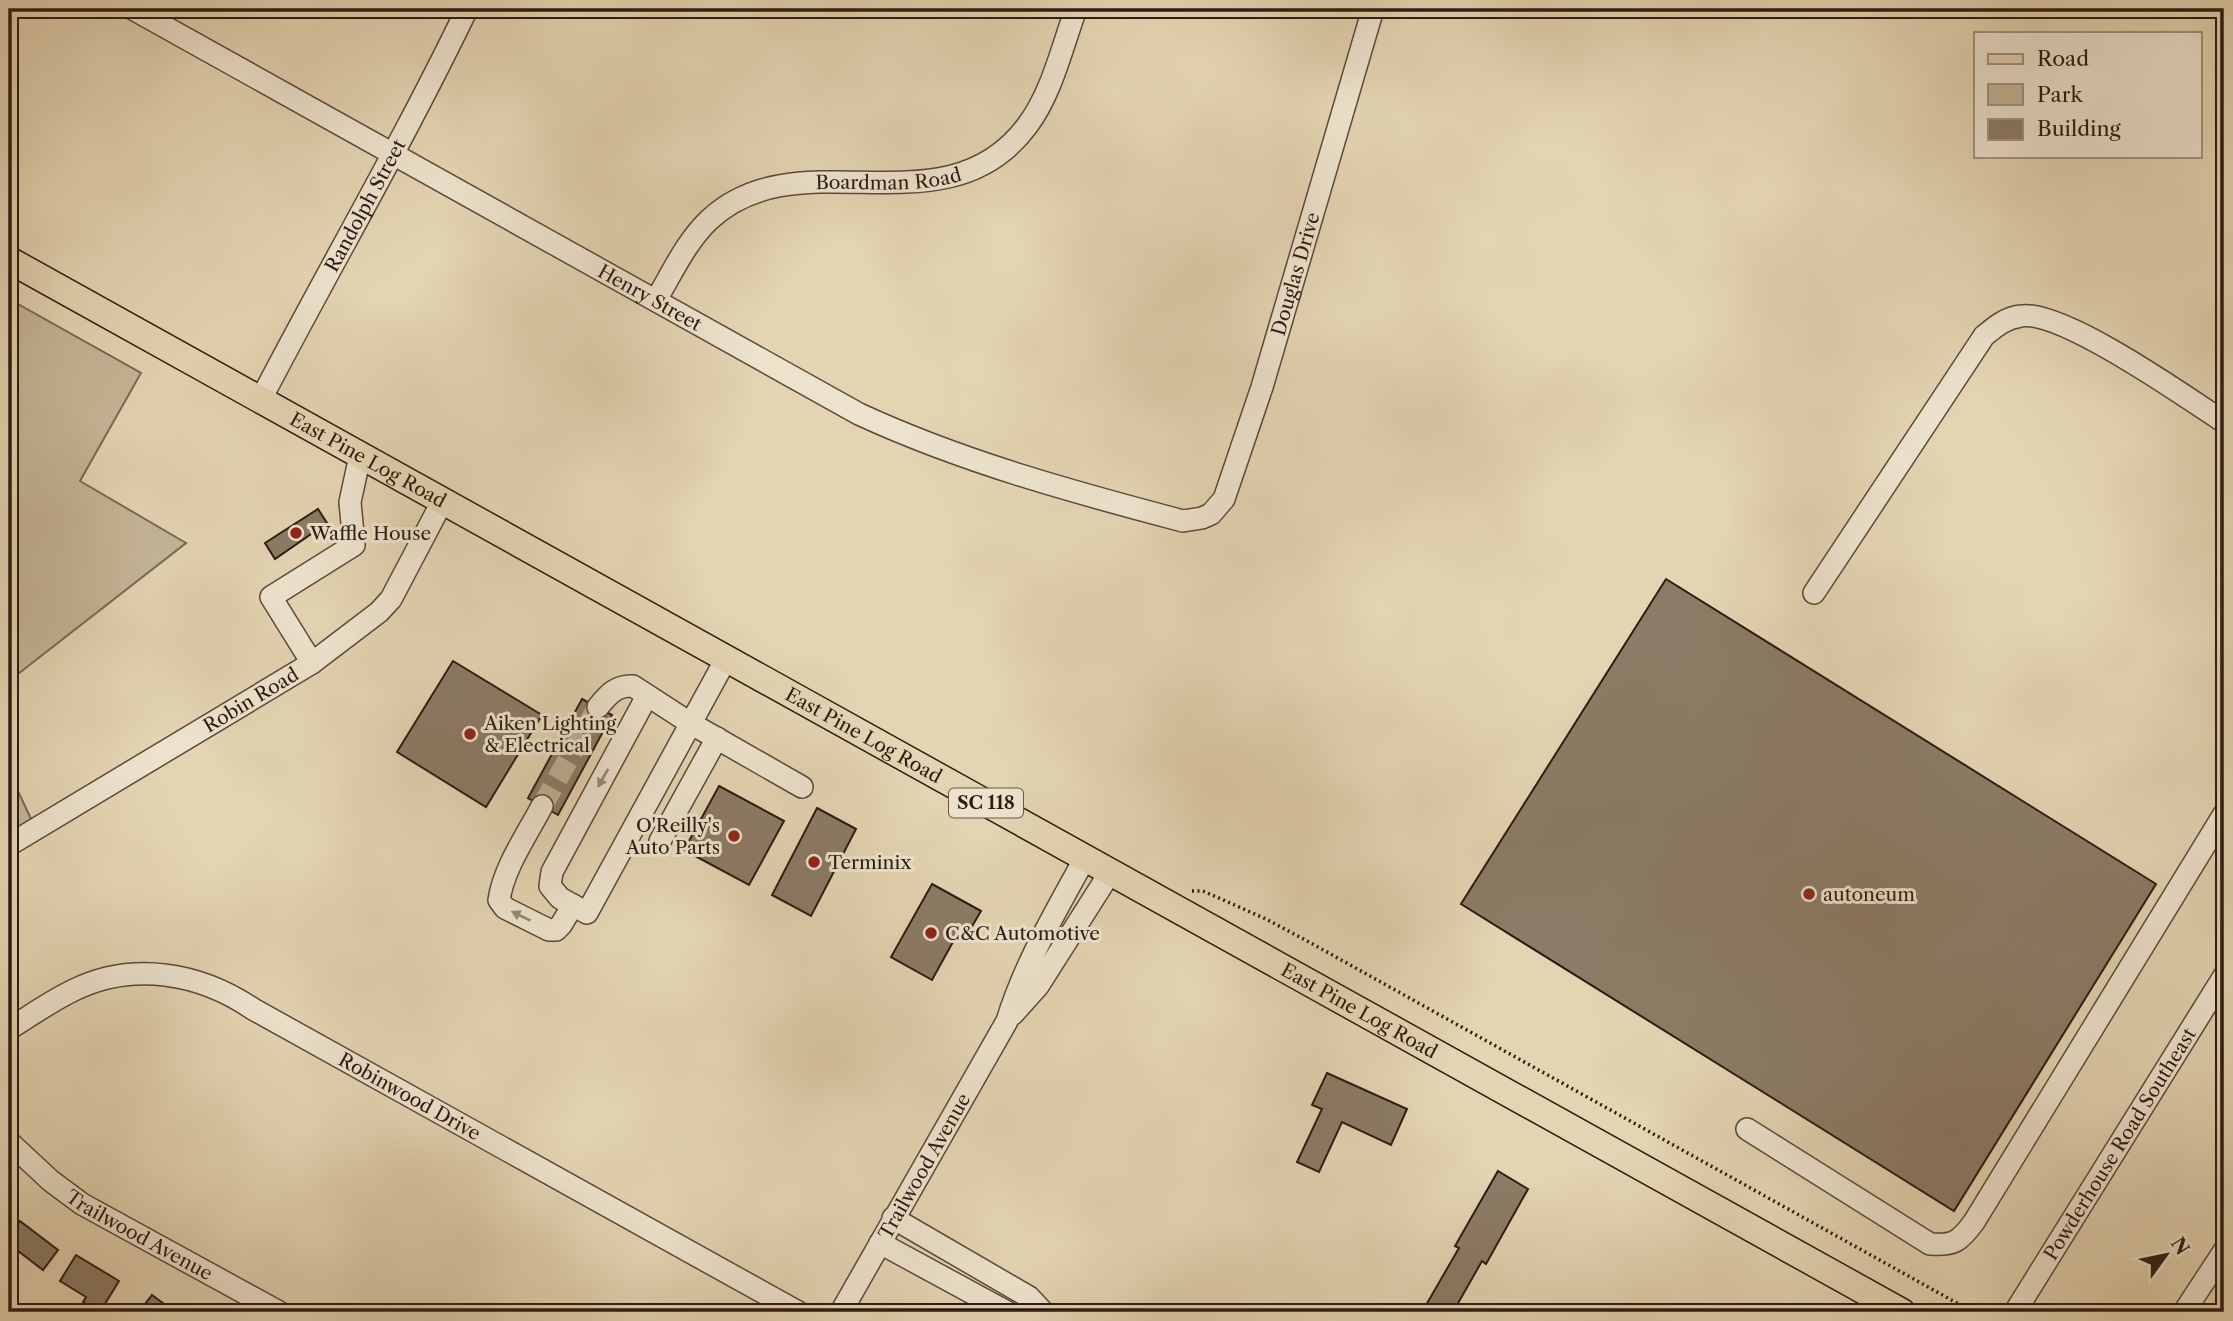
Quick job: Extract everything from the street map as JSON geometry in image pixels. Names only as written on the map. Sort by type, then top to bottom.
[{"type":"main road","name":"East Pine Log Road","points":[[9,260],[1902,1312]]},
{"type":"street","name":"Henry Street","points":[[133,9],[656,299],[822,395],[935,447],[1037,481],[1183,521],[1193,521]]},
{"type":"street","name":"Randolph Street","points":[[260,401],[441,63],[467,9]]},
{"type":"street","name":"Boardman Road","points":[[656,299],[693,237],[723,209],[754,193],[789,185],[831,182],[937,181],[972,171],[988,162],[1016,140],[1038,111],[1076,9]]},
{"type":"street","name":"Douglas Drive","points":[[1193,521],[1211,514],[1218,507],[1227,489],[1262,387],[1373,9]]},
{"type":"street","points":[[1814,593],[1984,336],[2001,322],[2023,315],[2048,318],[2120,355],[2224,422]]},
{"type":"street","points":[[312,663],[271,597],[354,545],[350,502],[360,456]]},
{"type":"street","name":"Robin Road","points":[[9,845],[312,663],[379,612],[391,599],[442,502]]},
{"type":"street","points":[[647,696],[552,872],[550,886],[560,898],[587,913],[726,659]]},
{"type":"street","points":[[598,707],[610,693],[623,685],[633,686],[691,723],[802,786]]},
{"type":"street","points":[[660,841],[717,738]]},
{"type":"street","points":[[542,806],[510,867],[499,900],[505,908],[549,930],[556,930],[561,925],[573,905]]},
{"type":"street","points":[[1746,1129],[1930,1244],[1947,1245],[1963,1237],[2224,814]]},
{"type":"street","name":"Trailwood Avenue","points":[[1007,1021],[1016,991],[1042,936],[1085,858]]},
{"type":"street","name":"Trailwood Avenue","points":[[841,1312],[1007,1021],[1038,986],[1111,871]]},
{"type":"street","name":"Robinwood Drive","points":[[9,1029],[74,990],[101,980],[160,974],[200,982],[236,998],[798,1312]]},
{"type":"street","name":"Powderhouse Road Southeast","points":[[2015,1312],[2224,976]]},
{"type":"street","name":"Trailwood Avenue","points":[[9,1142],[51,1181],[82,1204],[279,1312]]},
{"type":"street","points":[[893,1218],[1029,1297],[1043,1312]]},
{"type":"street","points":[[880,1243],[1007,1312]]},
{"type":"street","points":[[2184,1312],[2224,1251]]},
{"type":"path","points":[[1192,891],[1203,891],[1288,930],[1973,1312]]},
{"type":"green space","points":[[9,299],[141,373],[80,481],[186,543],[9,681]]},
{"type":"green space","points":[[9,772],[32,821],[9,834]]},
{"type":"building","name":"Waffle House","points":[[318,509],[327,523],[275,559],[265,543]]},
{"type":"building","name":"autoneum","points":[[1666,579],[2156,884],[1954,1211],[1461,904]]},
{"type":"building","name":"Aiken Lighting & Electrical","points":[[453,661],[542,715],[486,807],[397,752]]},
{"type":"building","points":[[582,699],[612,715],[558,815],[528,798]]},
{"type":"building","name":"O'Reilly's Auto Parts","points":[[719,786],[784,821],[749,885],[684,850]]},
{"type":"building","name":"Terminix","points":[[817,808],[856,829],[811,916],[772,895]]},
{"type":"building","name":"C&C Automotive","points":[[932,884],[981,911],[967,935],[959,931],[932,980],[891,957]]},
{"type":"building","points":[[1327,1073],[1407,1109],[1391,1145],[1342,1122],[1319,1172],[1297,1162],[1322,1109],[1312,1105]]},
{"type":"building","points":[[1498,1171],[1528,1189],[1486,1264],[1482,1261],[1453,1312],[1422,1312],[1459,1248],[1455,1246]]},
{"type":"building","points":[[20,1221],[58,1250],[43,1270],[9,1244],[9,1236]]},
{"type":"building","points":[[76,1255],[119,1281],[100,1312],[83,1302],[86,1297],[60,1281]]},
{"type":"building","points":[[152,1295],[175,1312],[139,1312]]},
{"type":"tunnel","points":[[542,806],[598,707]]},
{"type":"place","name":"Waffle House","points":[[296,533]]},
{"type":"place","name":"Aiken Lighting & Electrical","points":[[470,734]]},
{"type":"place","name":"O'Reilly's Auto Parts","points":[[734,836]]},
{"type":"place","name":"Terminix","points":[[814,862]]},
{"type":"place","name":"autoneum","points":[[1809,894]]},
{"type":"place","name":"C&C Automotive","points":[[931,933]]}]
